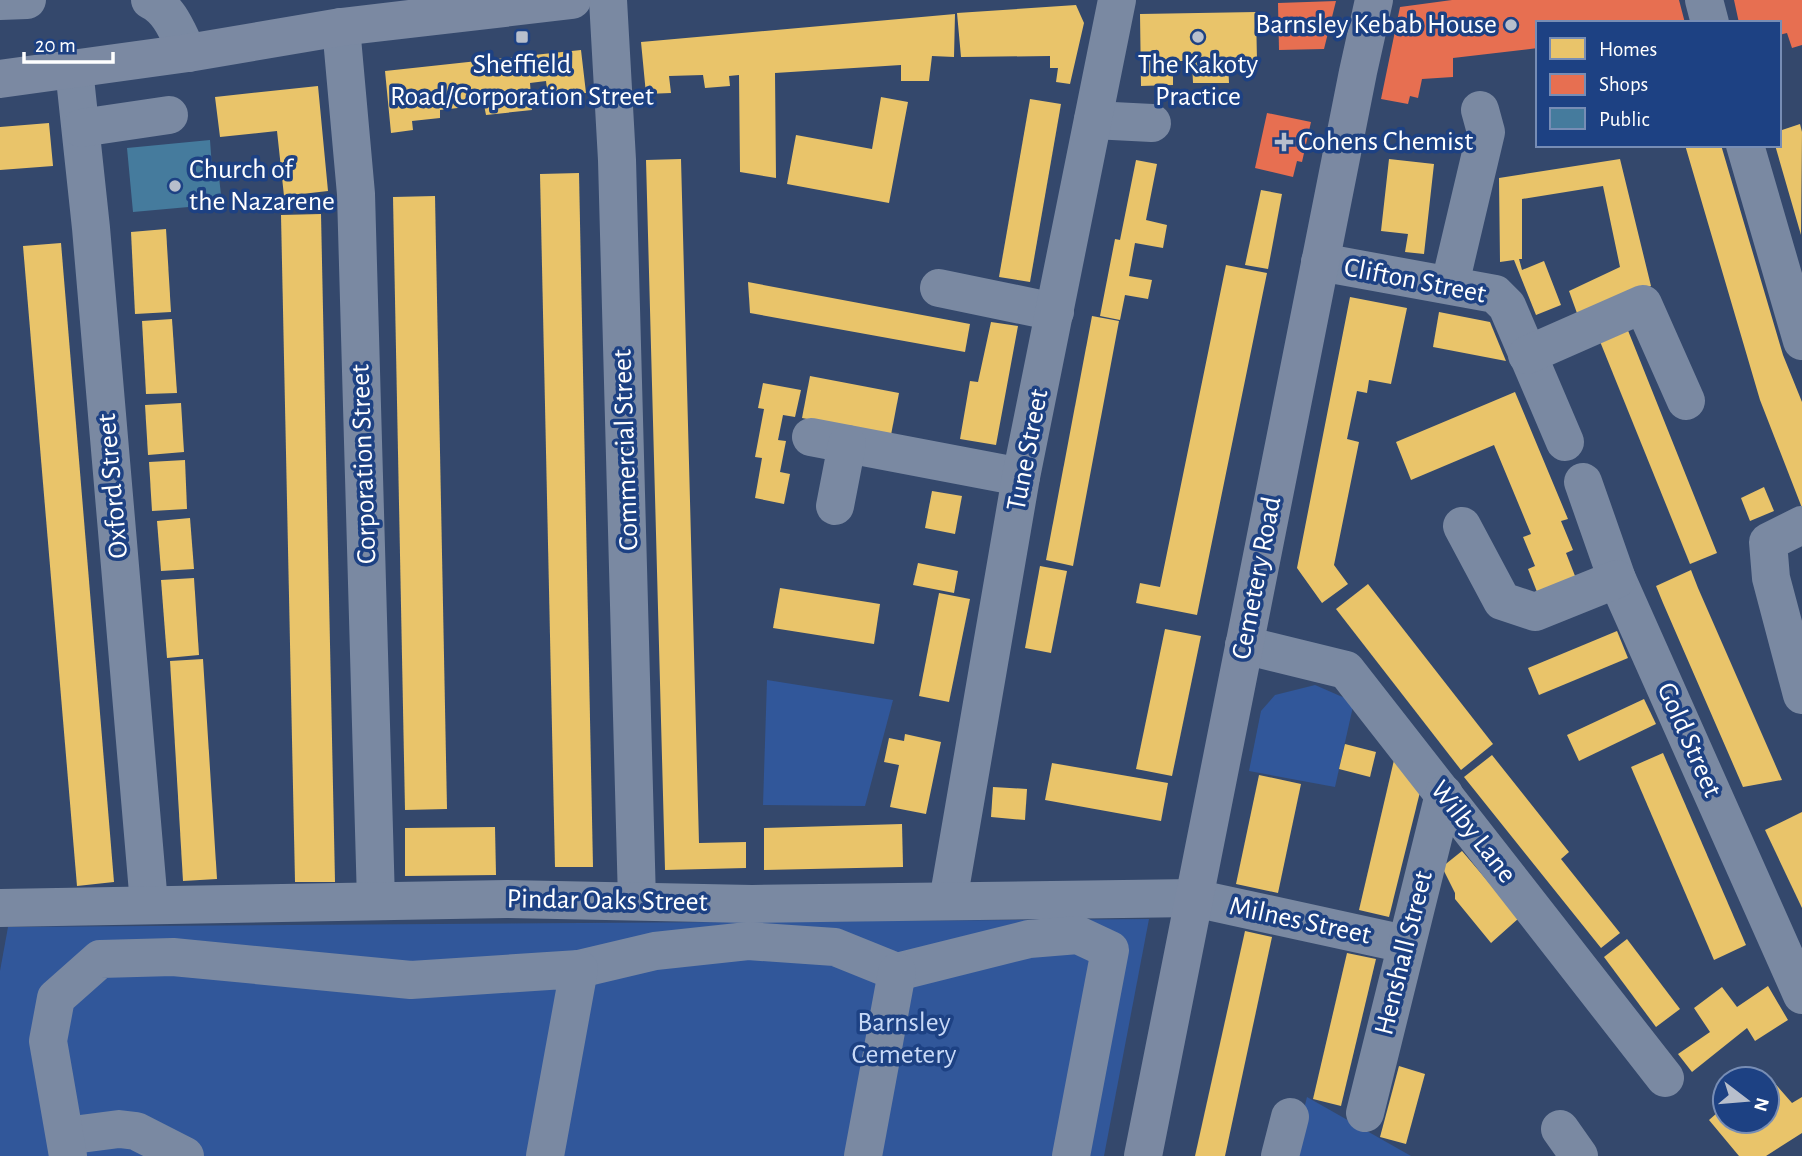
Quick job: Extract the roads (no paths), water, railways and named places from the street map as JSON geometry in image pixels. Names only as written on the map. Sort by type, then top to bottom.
[{"type":"highway","points":[[0,79],[188,53],[341,27],[572,0]]},
{"type":"highway","name":"Cemetery Road","points":[[1143,1156],[1357,72],[1374,0]]},
{"type":"street","points":[[0,1],[27,0]]},
{"type":"street","points":[[150,0],[172,20],[188,53]]},
{"type":"street","name":"Commercial Street","points":[[608,0],[617,160],[637,901]]},
{"type":"street","name":"Tune Street","points":[[948,901],[1021,477],[1117,0]]},
{"type":"street","points":[[1704,0],[1709,21]]},
{"type":"street","name":"Corporation Street","points":[[341,27],[356,194],[376,901]]},
{"type":"street","name":"Oxford Street","points":[[74,69],[149,904]]},
{"type":"street","points":[[1450,284],[1486,132],[1480,110]]},
{"type":"street","points":[[81,128],[169,115]]},
{"type":"street","points":[[1093,120],[1152,123]]},
{"type":"street","points":[[1746,147],[1802,341]]},
{"type":"street","name":"Clifton Street","points":[[1320,262],[1495,294],[1507,306],[1527,355]]},
{"type":"street","points":[[939,288],[1055,312]]},
{"type":"street","points":[[1565,442],[1527,355],[1643,304],[1686,401]]},
{"type":"street","points":[[835,506],[829,440],[1021,477]]},
{"type":"street","name":"Gold Street","points":[[1583,482],[1617,579],[1802,995]]},
{"type":"street","points":[[1462,526],[1502,601],[1535,612],[1617,579]]},
{"type":"street","points":[[1802,526],[1768,542],[1771,578],[1802,695]]},
{"type":"street","name":"Wilby Lane","points":[[1244,645],[1346,670],[1665,1078]]},
{"type":"street","name":"Henshall Street","points":[[1365,1113],[1444,794]]},
{"type":"street","name":"Pindar Oaks Street","points":[[10,908],[507,899],[752,904],[1194,898]]},
{"type":"street","name":"Milnes Street","points":[[1194,898],[1405,944]]},
{"type":"street","points":[[185,1156],[136,1131],[119,1129],[66,1146],[48,1041],[56,998],[100,959],[173,957],[411,980],[579,969],[655,951],[748,942],[835,947],[897,972],[1029,939],[1078,935],[1110,950],[1071,1156]]},
{"type":"street","points":[[545,1156],[579,969]]},
{"type":"street","points":[[863,1156],[897,972]]},
{"type":"street","points":[[1280,1156],[1290,1117]]},
{"type":"place","name":"Barnsley Kebab House","points":[[1511,25]]},
{"type":"place","name":"Sheffield Road/Corporation Street","points":[[522,37]]},
{"type":"place","name":"The Kakoty Practice","points":[[1198,37]]},
{"type":"place","name":"Cohens Chemist","points":[[1284,142]]},
{"type":"place","name":"Church of the Nazarene","points":[[175,186]]},
{"type":"park label","name":"Barnsley Cemetery","points":[[904,1039]]}]
